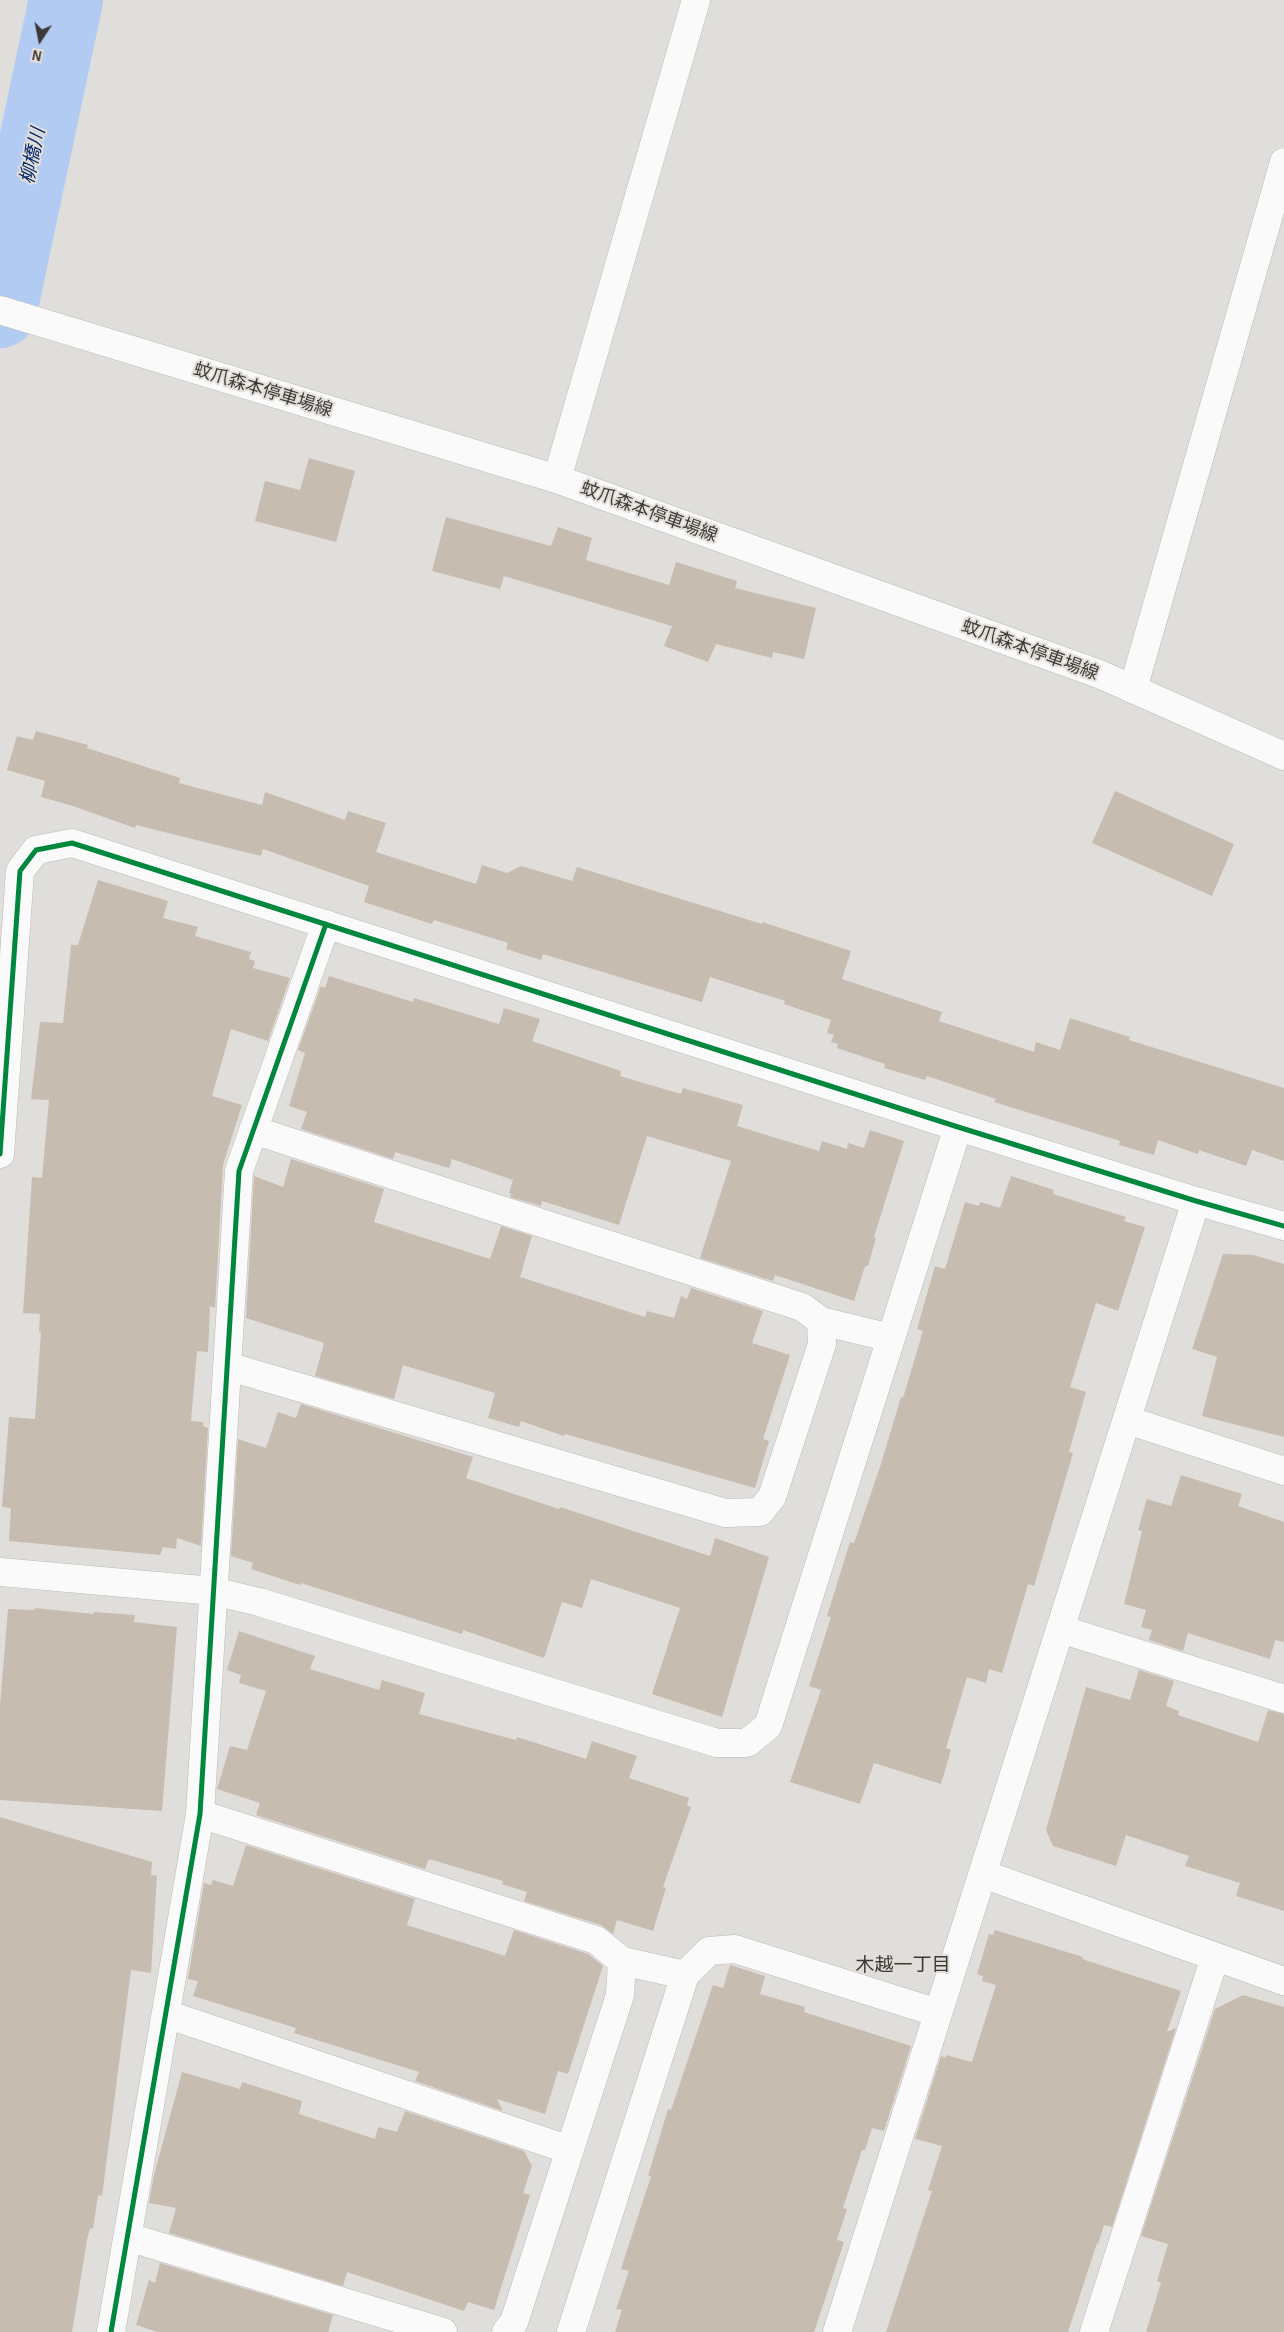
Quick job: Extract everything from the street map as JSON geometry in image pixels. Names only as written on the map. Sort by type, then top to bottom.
[{"type":"street","points":[[557,479],[696,0]]},
{"type":"street","points":[[1133,689],[1284,162]]},
{"type":"street","name":"蚊爪森本停車場線","points":[[0,310],[557,479],[1099,674],[1284,756]]},
{"type":"street","points":[[0,1154],[20,871],[36,850],[72,843],[958,1127],[1196,1201],[1284,1226]]},
{"type":"street","points":[[111,2332],[200,1814],[239,1171],[326,924]]},
{"type":"street","points":[[0,1572],[214,1591],[260,1602],[717,1743],[747,1743],[768,1726],[958,1127]]},
{"type":"street","points":[[253,1130],[802,1307],[821,1321],[891,1338]]},
{"type":"street","points":[[837,2332],[1196,1201]]},
{"type":"street","points":[[227,1366],[725,1513],[760,1512],[772,1497],[822,1344],[821,1321]]},
{"type":"street","points":[[1126,1420],[1284,1471]]},
{"type":"street","points":[[1060,1629],[1284,1699]]},
{"type":"street","points":[[200,1814],[596,1940],[622,1961],[685,1975]]},
{"type":"street","points":[[983,1874],[1284,1981]]},
{"type":"street","points":[[572,2332],[685,1975],[709,1951],[735,1949],[938,2012]]},
{"type":"street","points":[[1094,2332],[1215,1957]]},
{"type":"street","points":[[506,2332],[514,2322],[620,1995],[622,1961]]},
{"type":"street","points":[[166,2014],[570,2150]]},
{"type":"street","points":[[128,2237],[442,2332]]},
{"type":"building","points":[[309,458],[355,471],[336,542],[255,521],[265,481],[300,490]]},
{"type":"building","points":[[446,517],[551,546],[558,527],[592,538],[586,560],[669,585],[676,562],[737,581],[735,588],[816,608],[804,659],[773,652],[772,658],[716,644],[708,662],[664,646],[672,626],[504,576],[500,589],[432,571]]},
{"type":"building","points":[[36,731],[88,745],[87,748],[180,778],[179,783],[262,805],[265,792],[345,820],[348,811],[386,823],[376,852],[476,884],[482,865],[507,873],[521,866],[572,881],[577,867],[762,924],[762,922],[851,951],[842,979],[942,1012],[939,1021],[1034,1052],[1036,1042],[1060,1050],[1070,1018],[1130,1037],[1129,1040],[1284,1088],[1284,1161],[1252,1150],[1246,1166],[1199,1150],[1198,1154],[1158,1140],[1154,1155],[1119,1145],[1120,1141],[994,1102],[996,1099],[927,1076],[925,1080],[884,1068],[885,1064],[837,1048],[838,1044],[831,1042],[834,1035],[827,1033],[831,1020],[784,1004],[785,1001],[710,977],[702,1002],[543,954],[541,960],[506,949],[508,943],[434,920],[432,924],[364,902],[369,886],[263,849],[261,856],[136,825],[135,828],[41,797],[45,781],[7,770],[17,736],[33,740]]},
{"type":"building","points":[[1115,791],[1234,844],[1212,896],[1092,843]]},
{"type":"building","points":[[98,880],[168,901],[163,918],[198,927],[195,936],[251,952],[249,959],[255,961],[253,968],[290,978],[268,1041],[231,1029],[212,1096],[242,1105],[223,1165],[215,1308],[210,1306],[208,1352],[197,1351],[191,1421],[203,1422],[203,1426],[208,1428],[201,1546],[177,1538],[176,1549],[163,1547],[160,1555],[9,1541],[11,1508],[2,1507],[9,1417],[35,1419],[41,1332],[39,1332],[40,1314],[23,1313],[32,1177],[42,1178],[49,1100],[31,1099],[40,1022],[63,1023],[71,945],[78,945]]},
{"type":"building","points":[[329,976],[413,1002],[414,998],[499,1024],[504,1008],[540,1019],[532,1041],[621,1071],[620,1076],[681,1094],[683,1088],[743,1105],[737,1126],[819,1151],[822,1141],[847,1149],[848,1143],[864,1148],[870,1130],[904,1141],[874,1237],[876,1238],[868,1266],[865,1266],[854,1301],[775,1275],[773,1281],[700,1258],[731,1161],[647,1136],[619,1225],[542,1201],[541,1206],[510,1197],[511,1193],[509,1193],[513,1180],[452,1159],[449,1168],[395,1152],[393,1159],[301,1129],[307,1112],[289,1106],[305,1053],[298,1050],[321,986],[325,988]]},
{"type":"building","points":[[291,1159],[384,1189],[374,1222],[490,1259],[501,1226],[532,1236],[520,1277],[645,1317],[647,1311],[674,1318],[681,1296],[687,1299],[691,1288],[763,1311],[752,1343],[790,1355],[763,1439],[769,1441],[755,1488],[565,1434],[564,1436],[521,1421],[519,1427],[488,1418],[495,1393],[403,1365],[394,1399],[315,1376],[324,1343],[246,1318],[254,1176],[283,1187]]},
{"type":"building","points":[[1011,1176],[1054,1190],[1053,1194],[1126,1217],[1124,1221],[1145,1227],[1118,1311],[1096,1303],[1070,1387],[1086,1392],[1069,1452],[1073,1453],[1034,1586],[1028,1584],[1002,1673],[989,1669],[986,1683],[967,1677],[946,1748],[951,1750],[941,1784],[874,1763],[860,1804],[790,1782],[821,1690],[809,1686],[831,1617],[827,1616],[850,1542],[854,1543],[901,1397],[903,1398],[923,1331],[917,1329],[935,1266],[945,1269],[965,1202],[979,1206],[980,1202],[1000,1208]]},
{"type":"building","points":[[1223,1254],[1253,1255],[1284,1264],[1284,1437],[1202,1416],[1217,1357],[1192,1349]]},
{"type":"building","points":[[301,1404],[473,1457],[466,1478],[559,1509],[560,1507],[710,1556],[715,1538],[769,1557],[722,1717],[652,1694],[680,1608],[591,1579],[582,1608],[562,1602],[544,1658],[463,1630],[462,1634],[301,1583],[300,1585],[251,1569],[253,1563],[231,1556],[238,1439],[266,1448],[278,1412],[296,1418]]},
{"type":"building","points":[[1181,1475],[1242,1494],[1238,1506],[1284,1522],[1284,1642],[1275,1640],[1270,1659],[1188,1633],[1183,1651],[1149,1640],[1152,1630],[1141,1627],[1146,1610],[1124,1604],[1142,1531],[1138,1530],[1147,1499],[1171,1506]]},
{"type":"building","points":[[35,1608],[94,1614],[94,1612],[135,1615],[134,1622],[177,1627],[162,1811],[0,1800],[0,1706],[8,1609],[35,1610]]},
{"type":"building","points":[[239,1631],[315,1656],[310,1669],[379,1690],[382,1680],[425,1693],[419,1714],[516,1740],[517,1737],[586,1759],[592,1741],[637,1756],[629,1778],[689,1798],[687,1806],[691,1807],[663,1887],[666,1888],[653,1931],[617,1920],[613,1934],[601,1925],[524,1901],[527,1892],[502,1884],[503,1881],[429,1859],[425,1869],[256,1815],[260,1803],[217,1789],[230,1746],[247,1750],[266,1691],[239,1683],[241,1675],[227,1670]]},
{"type":"building","points":[[1139,1670],[1174,1681],[1166,1706],[1179,1711],[1178,1715],[1258,1742],[1268,1710],[1284,1714],[1284,1911],[1236,1896],[1240,1883],[1185,1866],[1189,1856],[1126,1835],[1116,1866],[1053,1846],[1046,1830],[1086,1687],[1130,1700]]},
{"type":"building","points":[[0,1817],[152,1862],[151,1875],[157,1876],[151,1973],[131,1970],[102,2196],[98,2195],[93,2229],[90,2228],[87,2240],[72,2332],[0,2332]]},
{"type":"building","points":[[246,1845],[415,1899],[407,1925],[505,1956],[514,1930],[588,1954],[603,1966],[568,2074],[558,2071],[545,2114],[497,2099],[503,2111],[415,2081],[419,2072],[294,2033],[296,2028],[193,1996],[198,1981],[188,1979],[204,1883],[211,1885],[213,1880],[233,1886]]},
{"type":"building","points":[[995,1930],[1083,1957],[1082,1959],[1181,1991],[1167,2032],[1176,2028],[1112,2227],[1104,2225],[1068,2332],[886,2332],[932,2191],[928,2190],[942,2146],[915,2139],[941,2056],[946,2058],[946,2055],[972,2062],[996,1985],[982,1981],[983,1976],[977,1974],[989,1934],[993,1935]]},
{"type":"building","points":[[730,1965],[765,1976],[760,1994],[805,2007],[804,2012],[911,2046],[884,2131],[872,2128],[865,2150],[862,2150],[843,2208],[847,2209],[837,2240],[844,2242],[814,2332],[615,2332],[622,2310],[616,2309],[629,2271],[621,2269],[651,2176],[648,2176],[668,2109],[671,2110],[713,1985],[723,1988]]},
{"type":"building","points":[[1243,1995],[1284,2007],[1284,2332],[1146,2332],[1161,2283],[1157,2281],[1168,2244],[1141,2236],[1215,2009]]},
{"type":"building","points":[[182,2072],[240,2089],[242,2082],[302,2101],[299,2114],[375,2139],[378,2127],[397,2132],[405,2111],[524,2151],[532,2166],[523,2193],[530,2195],[494,2310],[468,2302],[464,2311],[347,2272],[343,2286],[169,2233],[176,2208],[149,2203],[154,2175]]},
{"type":"building","points":[[160,2263],[333,2315],[328,2332],[157,2332],[136,2325],[149,2280],[155,2283]]},
{"type":"waterway","name":"柳橋川","points":[[0,311],[66,0]]},
{"type":"cycle path","points":[[0,1154],[20,871],[36,850],[72,843],[958,1127],[1196,1201],[1284,1226]]},
{"type":"cycle path","points":[[111,2332],[200,1814],[239,1171],[326,924]]},
{"type":"district","name":"木越一丁目","points":[[903,1965]]}]
